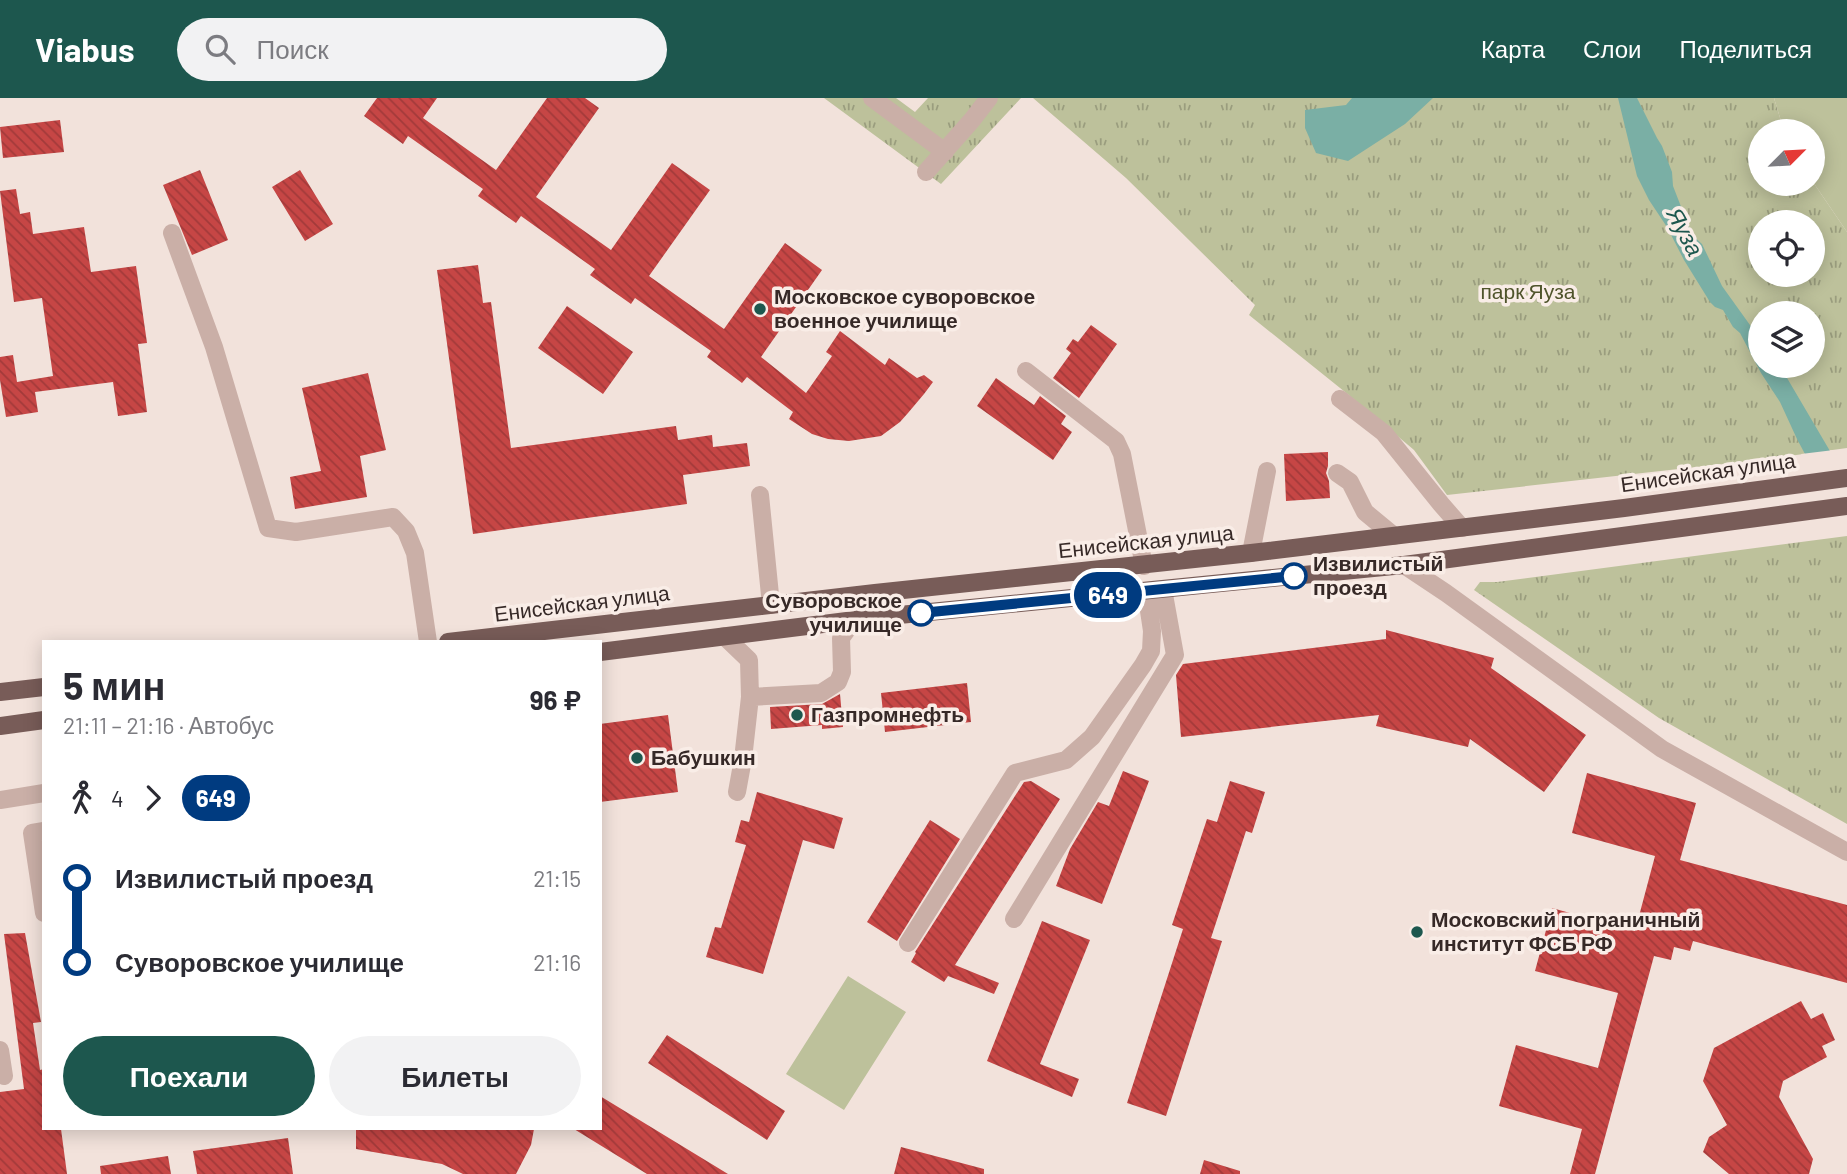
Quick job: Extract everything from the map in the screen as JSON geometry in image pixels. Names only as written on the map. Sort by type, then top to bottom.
[{"type":"main road","name":"Енисейская улица","points":[[466,640],[1251,554],[1847,478]]},
{"type":"main road","points":[[602,652],[855,620],[1404,565],[1847,506]]},
{"type":"main road","points":[[0,692],[42,687]]},
{"type":"main road","points":[[0,726],[42,720]]},
{"type":"street","points":[[872,98],[944,152]]},
{"type":"street","points":[[926,172],[989,98]]},
{"type":"street","points":[[172,233],[214,346],[268,528],[296,532],[393,517],[406,531],[415,553],[428,640]]},
{"type":"street","points":[[1026,371],[1116,441],[1122,454],[1143,566]]},
{"type":"street","points":[[1340,399],[1384,433],[1462,528]]},
{"type":"street","points":[[1251,554],[1267,471]]},
{"type":"street","points":[[1337,473],[1350,482],[1365,512],[1394,536]]},
{"type":"street","points":[[760,495],[771,605]]},
{"type":"street","points":[[1404,565],[1662,749],[1847,852]]},
{"type":"street","points":[[1014,919],[1175,656],[1155,590]]},
{"type":"street","points":[[908,943],[1016,773],[1066,760],[1092,737],[1143,665],[1151,651],[1155,590]]},
{"type":"street","points":[[750,697],[821,693],[838,682],[842,672],[841,638],[855,620]]},
{"type":"street","points":[[724,636],[748,660],[750,697],[737,792]]},
{"type":"street","points":[[0,800],[42,793]]},
{"type":"street","points":[[42,831],[32,833],[42,900]]},
{"type":"street","points":[[0,1050],[4,1076]]},
{"type":"green space","points":[[824,98],[896,98],[915,112],[928,98],[1021,98],[941,184]]},
{"type":"green space","name":"парк Яуза","points":[[1033,98],[1774,98],[1780,119],[1748,119],[1748,196],[1823,196],[1847,232],[1847,448],[1447,495],[1414,450],[1249,315],[1255,305],[1126,178]]},
{"type":"green space","points":[[1774,98],[1847,98],[1847,232],[1823,196],[1825,196],[1825,119],[1780,119]]},
{"type":"green space","points":[[1847,536],[1847,824],[1659,718],[1474,590],[1480,582],[1497,582]]},
{"type":"green space","points":[[848,976],[906,1012],[844,1110],[786,1074]]},
{"type":"water","points":[[1352,98],[1433,98],[1405,124],[1348,161],[1316,153],[1305,128],[1305,110],[1346,105]]},
{"type":"water","name":"Яуза","points":[[1618,98],[1637,98],[1662,146],[1672,172],[1673,186],[1692,235],[1702,244],[1722,286],[1748,322],[1748,348],[1723,310],[1710,302],[1637,176]]},
{"type":"water","points":[[1764,378],[1787,378],[1847,480],[1847,533],[1797,439],[1780,402]]},
{"type":"pier","points":[[1834,450],[1847,473],[1847,536],[1801,454]]},
{"type":"building","points":[[377,98],[437,98],[423,118],[496,170],[547,98],[585,98],[599,108],[536,197],[611,250],[672,163],[710,190],[649,276],[724,329],[785,243],[822,270],[761,357],[806,393],[832,356],[826,352],[840,331],[885,365],[889,358],[917,378],[924,375],[933,382],[900,422],[881,436],[849,441],[812,434],[789,419],[793,412],[747,377],[742,383],[707,357],[711,351],[635,298],[631,304],[590,275],[595,269],[521,216],[516,223],[478,196],[483,189],[408,136],[403,144],[364,116]]},
{"type":"building","points":[[60,120],[64,152],[3,158],[0,127]]},
{"type":"building","points":[[200,170],[228,240],[192,255],[163,185]]},
{"type":"building","points":[[300,170],[333,224],[305,241],[272,187]]},
{"type":"building","points":[[16,189],[20,214],[30,212],[33,234],[84,227],[91,272],[136,266],[147,343],[138,344],[147,412],[118,416],[113,382],[35,392],[38,412],[6,417],[0,380],[0,357],[13,355],[17,382],[53,376],[42,298],[14,302],[0,191]]},
{"type":"building","points":[[478,265],[483,303],[491,302],[511,448],[676,426],[678,440],[712,435],[713,447],[747,443],[750,466],[683,475],[687,504],[473,534],[437,270]]},
{"type":"building","points":[[567,306],[633,352],[603,394],[538,348]]},
{"type":"building","points":[[1091,325],[1117,344],[1079,398],[1053,378],[1071,353],[1066,349],[1073,339],[1078,342]]},
{"type":"building","points":[[368,373],[386,450],[360,456],[367,497],[295,509],[290,477],[321,471],[302,388]]},
{"type":"building","points":[[996,378],[1034,405],[1040,396],[1066,416],[1061,424],[1072,432],[1053,460],[977,406]]},
{"type":"building","points":[[1328,452],[1326,473],[1330,498],[1286,501],[1284,454]]},
{"type":"building","points":[[1386,630],[1494,658],[1491,668],[1586,735],[1544,792],[1470,739],[1468,747],[1376,726],[1379,715],[1181,737],[1176,675],[1183,664],[1386,639]]},
{"type":"building","points":[[967,683],[971,722],[885,732],[881,693]]},
{"type":"building","points":[[840,694],[843,727],[822,729],[822,725],[771,729],[770,707],[822,704]]},
{"type":"building","name":"Бабушкин","points":[[668,715],[678,792],[602,802],[602,724]]},
{"type":"building","points":[[1123,771],[1149,781],[1102,904],[1056,886],[1070,849],[1098,802],[1109,806]]},
{"type":"building","points":[[1587,773],[1696,803],[1680,860],[1847,905],[1847,983],[1693,941],[1690,951],[1674,947],[1671,960],[1654,956],[1595,1174],[1570,1174],[1582,1129],[1499,1106],[1516,1045],[1598,1068],[1618,993],[1535,971],[1552,908],[1635,931],[1655,856],[1572,833]]},
{"type":"building","points":[[1031,781],[1060,799],[955,965],[999,983],[994,994],[948,976],[944,982],[911,962],[915,952],[1024,782]]},
{"type":"building","points":[[1230,781],[1265,792],[1252,833],[1246,831],[1211,938],[1222,941],[1166,1116],[1127,1103],[1183,929],[1172,925],[1207,819],[1217,822]]},
{"type":"building","points":[[757,792],[843,818],[834,849],[803,840],[763,974],[706,957],[715,927],[721,928],[746,845],[735,842],[741,820],[749,822]]},
{"type":"building","points":[[930,820],[960,839],[897,941],[867,922]]},
{"type":"building","points":[[1042,921],[1090,940],[1040,1064],[1079,1079],[1072,1097],[987,1061]]},
{"type":"building","points":[[25,933],[41,1022],[33,1023],[42,1070],[42,1130],[61,1130],[67,1174],[0,1174],[0,1092],[24,1089],[4,934]]},
{"type":"building","points":[[1801,1001],[1811,1019],[1823,1013],[1835,1040],[1822,1046],[1827,1057],[1783,1081],[1779,1097],[1813,1159],[1809,1174],[1729,1174],[1703,1152],[1709,1137],[1727,1125],[1703,1081],[1714,1048]]},
{"type":"building","points":[[667,1035],[785,1111],[767,1140],[648,1063]]},
{"type":"building","points":[[602,1097],[728,1174],[647,1174],[576,1130],[602,1130]]},
{"type":"building","points":[[356,1130],[534,1130],[531,1145],[516,1174],[463,1174],[442,1164],[356,1149]]},
{"type":"building","points":[[288,1138],[293,1174],[197,1174],[193,1151]]},
{"type":"building","points":[[901,1147],[984,1169],[984,1174],[894,1174]]},
{"type":"building","points":[[168,1156],[171,1174],[101,1174],[100,1166]]},
{"type":"building","points":[[1204,1160],[1240,1171],[1240,1174],[1200,1174]]},
{"type":"bus line","name":"649","points":[[921,613],[1294,576]]},
{"type":"place","name":"Московское суворовское военное училище","points":[[760,309]]},
{"type":"place","name":"Извилистый проезд","points":[[1294,576]]},
{"type":"place","name":"Суворовское училище","points":[[921,613]]},
{"type":"place","name":"Газпромнефть","points":[[797,715]]},
{"type":"place","name":"Бабушкин","points":[[637,758]]},
{"type":"place","name":"Московский пограничный институт ФСБ РФ","points":[[1417,932]]}]
